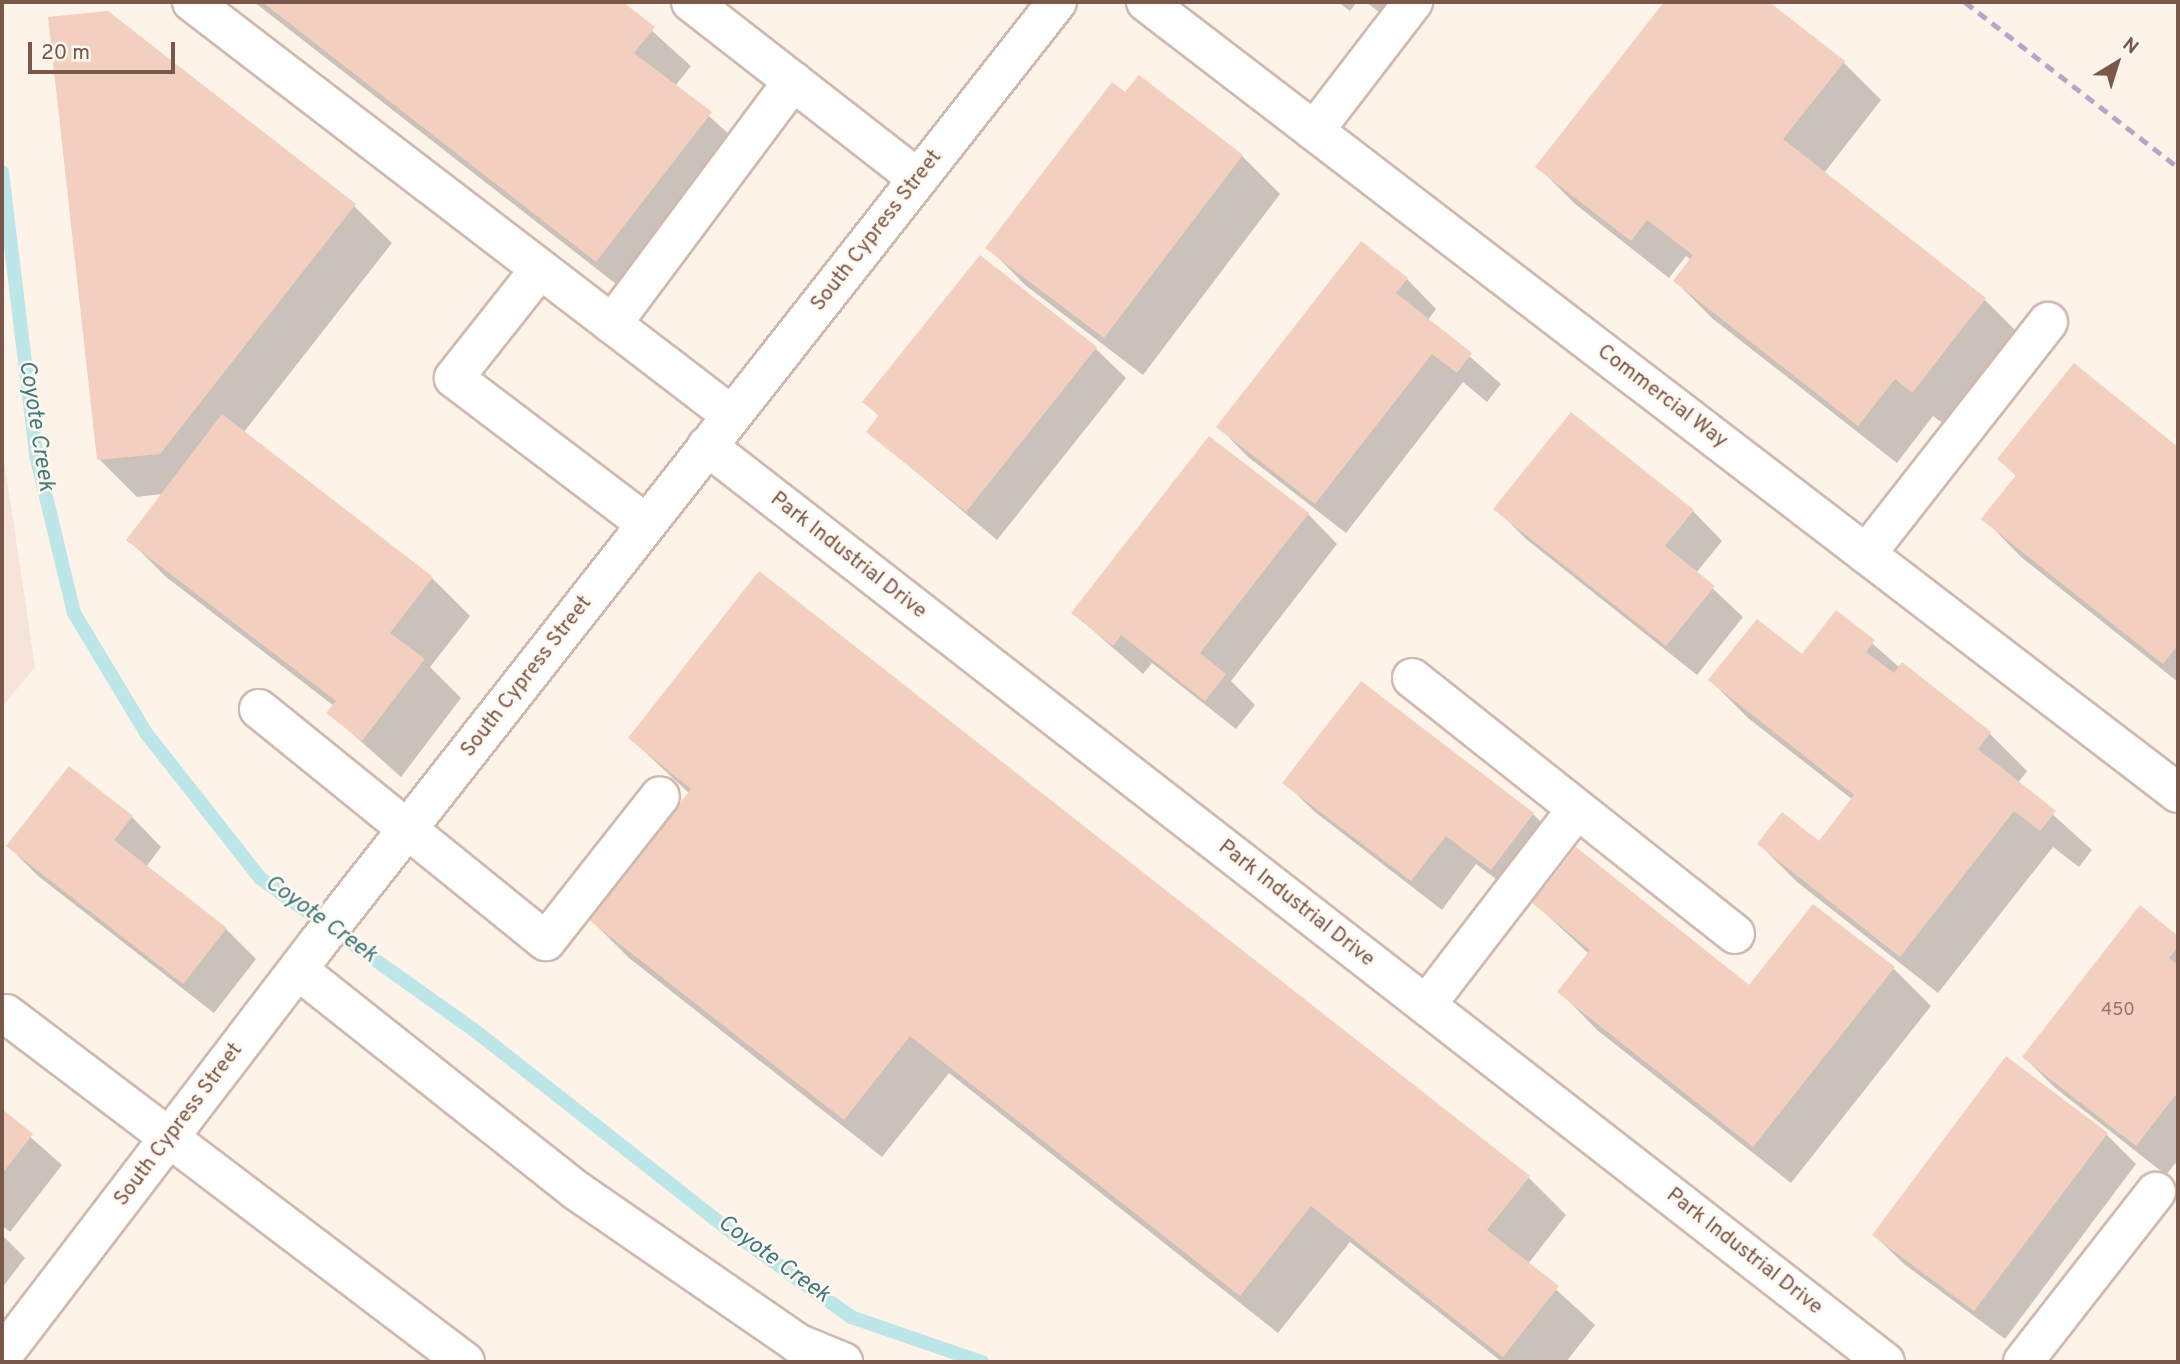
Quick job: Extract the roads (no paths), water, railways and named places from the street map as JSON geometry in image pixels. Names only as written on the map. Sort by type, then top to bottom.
[{"type":"street","points":[[192,2],[731,415]]},
{"type":"street","points":[[691,2],[918,179]]},
{"type":"street","name":"South Cypress Street","points":[[2,1356],[307,957],[1057,2]]},
{"type":"street","name":"Commercial Way","points":[[1146,2],[1866,554],[2173,780]]},
{"type":"street","points":[[1314,131],[1413,2]]},
{"type":"street","points":[[612,324],[793,80]]},
{"type":"street","points":[[540,269],[454,378],[646,524]]},
{"type":"street","points":[[1866,554],[2048,322]]},
{"type":"street","name":"Park Industrial Drive","points":[[707,446],[1885,1362]]},
{"type":"street","points":[[1412,678],[1735,934]]},
{"type":"street","points":[[259,709],[546,941],[660,796]]},
{"type":"street","points":[[1426,1005],[1576,810]]},
{"type":"street","points":[[307,957],[577,1191],[797,1343],[843,1362]]},
{"type":"street","points":[[6,1014],[168,1140],[465,1362]]},
{"type":"street","points":[[2023,1362],[2156,1192]]},
{"type":"waterway","name":"Coyote Creek","points":[[2,172],[36,455],[74,613],[146,733],[260,878],[474,1030],[732,1232],[851,1317],[982,1362]]},
{"type":"railway","points":[[1965,2],[2178,167]]}]
